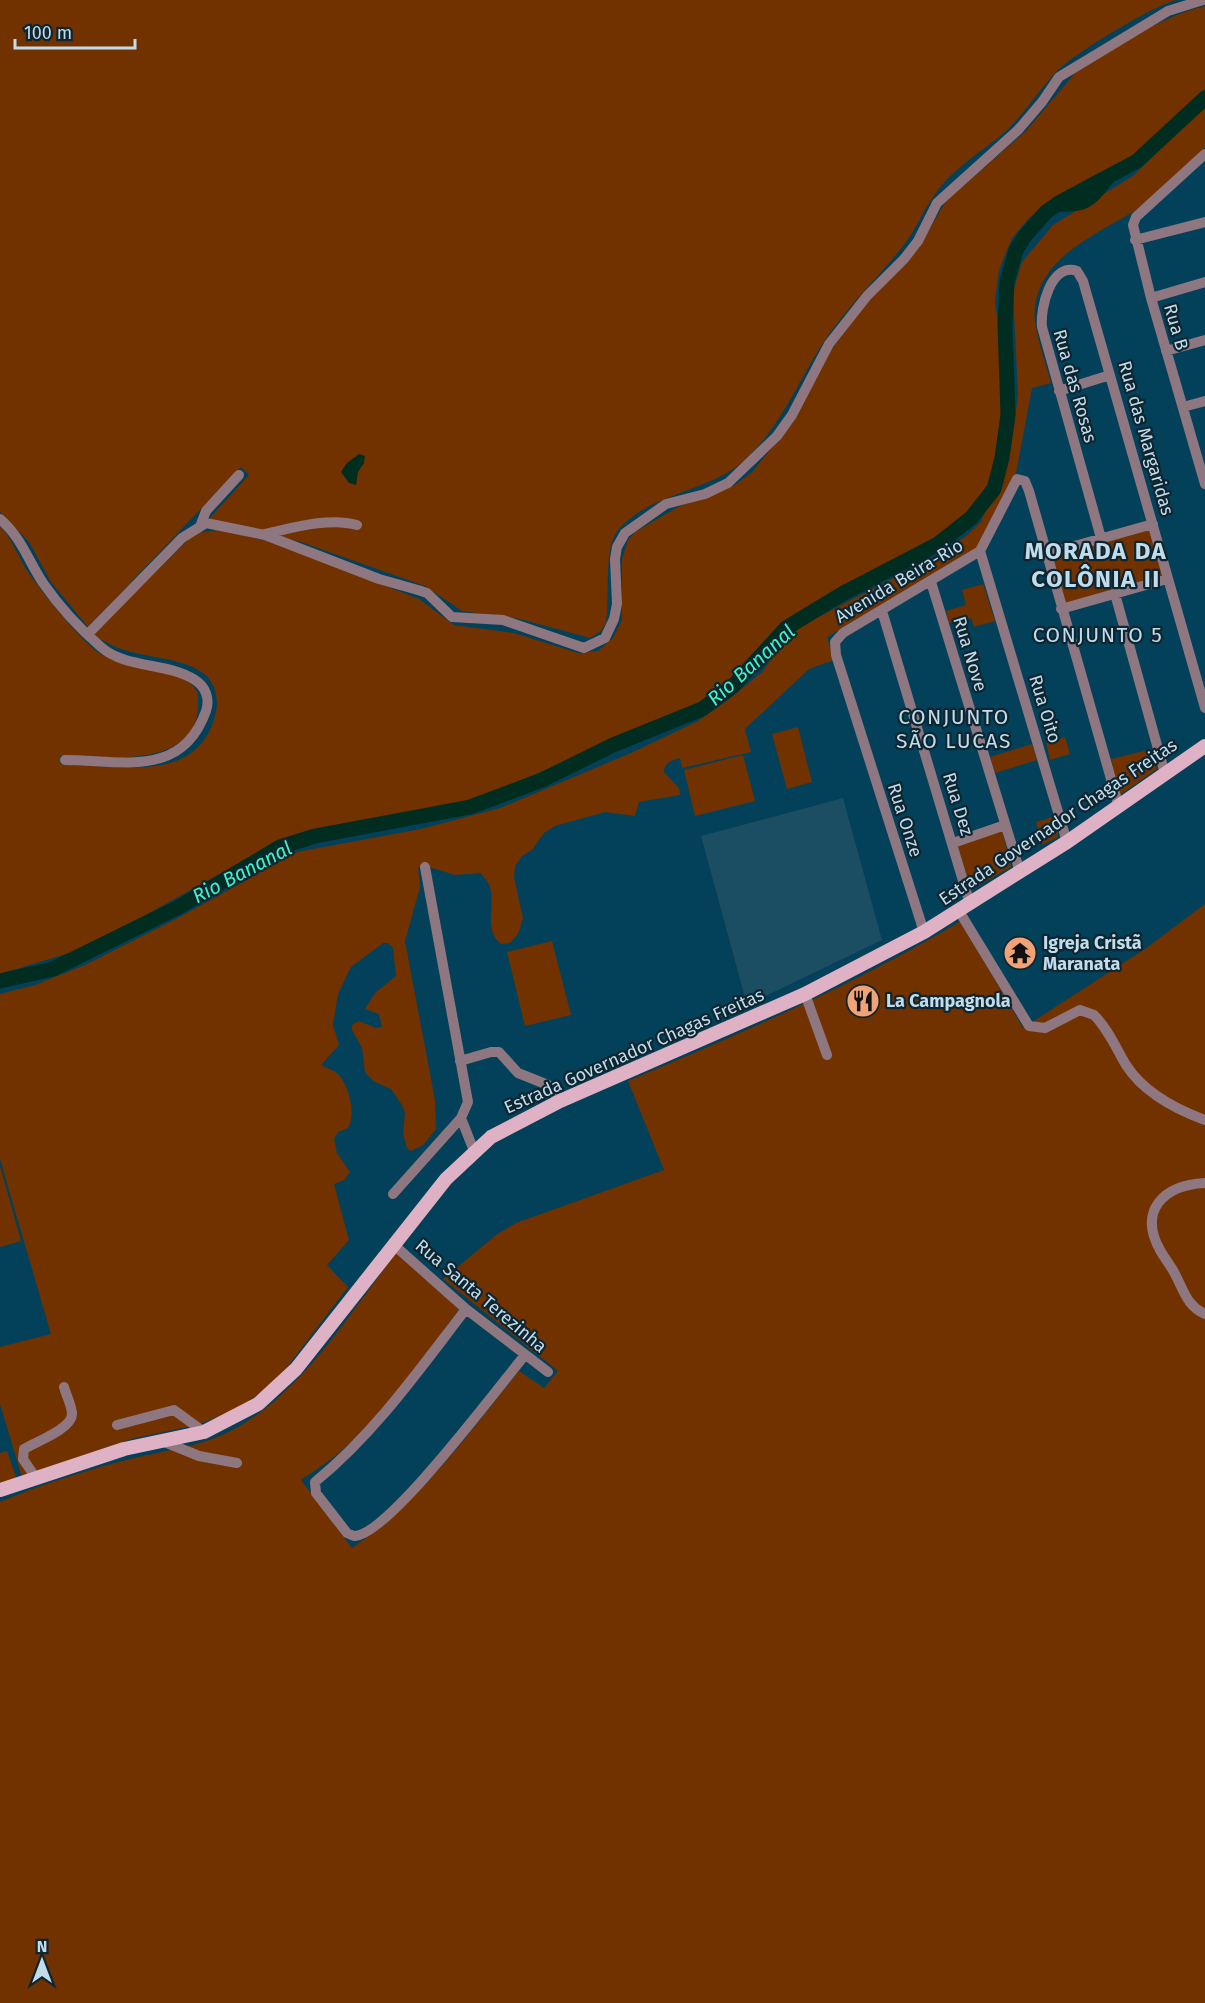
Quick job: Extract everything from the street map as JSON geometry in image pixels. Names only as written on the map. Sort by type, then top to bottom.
[{"type":"main road","name":"Estrada Governador Chagas Freitas","points":[[0,1490],[124,1449],[204,1432],[249,1410],[283,1383],[446,1179],[474,1151],[507,1127],[560,1101],[805,994],[924,932],[1067,842],[1205,746]]},
{"type":"street","points":[[201,524],[215,524],[265,534],[379,579],[427,593],[452,617],[503,620],[525,629],[558,637],[578,647],[584,648],[598,643],[604,638],[614,619],[617,604],[615,559],[617,548],[625,533],[666,504],[705,494],[728,483],[777,436],[792,415],[829,344],[867,296],[904,259],[918,241],[937,203],[1018,130],[1042,102],[1059,77],[1168,11],[1203,0]]},
{"type":"street","name":"Rua B","points":[[1205,154],[1133,222],[1135,240],[1166,351],[1202,460],[1205,484]]},
{"type":"street","points":[[1135,240],[1205,222]]},
{"type":"street","name":"Rua das Rosas","points":[[1083,281],[1073,269],[1059,273],[1043,308],[1042,327],[1101,538]]},
{"type":"street","name":"Rua das Margaridas","points":[[1083,281],[1205,708]]},
{"type":"street","points":[[1151,298],[1205,282]]},
{"type":"street","points":[[1166,351],[1205,340]]},
{"type":"street","points":[[1059,391],[1110,375]]},
{"type":"street","points":[[1183,407],[1205,401]]},
{"type":"street","points":[[88,634],[182,538],[201,524],[206,511],[239,475]]},
{"type":"street","name":"Avenida Beira-Rio","points":[[835,648],[835,642],[843,633],[980,551],[1014,480],[1020,478],[1026,482],[1046,554]]},
{"type":"street","points":[[0,519],[20,539],[43,582],[88,634],[111,653],[170,669],[194,679],[205,689],[207,708],[193,738],[186,746],[166,756],[121,764],[65,760]]},
{"type":"street","points":[[265,534],[299,526],[343,523],[357,525]]},
{"type":"street","points":[[1119,807],[1046,554],[1153,524]]},
{"type":"street","name":"Rua Oito","points":[[980,551],[1067,842]]},
{"type":"street","points":[[1061,609],[1167,579]]},
{"type":"street","name":"Rua Nove","points":[[931,582],[1020,872]]},
{"type":"street","points":[[1115,594],[1165,774]]},
{"type":"street","name":"Rua Dez","points":[[882,611],[953,843],[965,908],[1029,1026],[1045,1028],[1080,1010],[1094,1015],[1128,1068],[1143,1085],[1177,1109],[1205,1120]]},
{"type":"street","name":"Rua Onze","points":[[835,648],[924,932]]},
{"type":"street","points":[[953,843],[1005,825]]},
{"type":"street","points":[[393,1194],[461,1118],[467,1108],[468,1093],[460,1061],[425,867]]},
{"type":"street","points":[[805,994],[827,1055]]},
{"type":"street","points":[[460,1061],[499,1052],[513,1070],[548,1085],[560,1101]]},
{"type":"street","points":[[461,1118],[474,1151]]},
{"type":"street","points":[[1205,1183],[1166,1194],[1155,1206],[1152,1225],[1160,1250],[1191,1305],[1205,1314]]},
{"type":"street","name":"Rua Santa Terezinha","points":[[394,1245],[466,1309],[548,1372]]},
{"type":"street","points":[[466,1309],[377,1422],[358,1443],[315,1482],[316,1493],[347,1533],[360,1537],[412,1492],[525,1355]]},
{"type":"street","points":[[36,1478],[23,1459],[24,1449],[68,1423],[72,1415],[64,1387]]},
{"type":"street","points":[[117,1425],[174,1410],[204,1432]]},
{"type":"street","points":[[162,1441],[200,1456],[237,1463]]},
{"type":"shaded area","points":[[0,0],[1176,0],[1132,21],[1065,64],[1049,79],[1006,131],[959,168],[942,185],[904,244],[829,334],[783,412],[750,455],[719,477],[648,507],[618,530],[610,549],[606,623],[601,631],[590,638],[520,619],[462,611],[425,586],[301,542],[208,520],[249,475],[241,467],[88,627],[51,582],[29,542],[0,512]]},
{"type":"shaded area","points":[[1205,6],[1205,89],[1148,146],[1131,158],[1089,178],[1051,202],[1030,217],[1012,238],[999,270],[995,301],[1003,367],[1001,430],[989,482],[971,510],[931,543],[846,586],[787,620],[706,701],[678,715],[473,800],[329,827],[281,840],[124,927],[69,953],[0,974],[0,526],[40,589],[91,647],[110,658],[180,677],[197,691],[197,717],[188,735],[172,747],[152,754],[128,757],[60,756],[60,764],[151,767],[172,762],[190,753],[205,738],[215,716],[217,699],[212,683],[204,674],[180,662],[121,649],[93,634],[188,540],[198,533],[218,530],[277,543],[419,599],[454,625],[514,633],[578,653],[598,651],[613,638],[622,620],[622,559],[628,540],[635,532],[678,507],[735,485],[752,472],[794,421],[831,350],[862,309],[918,249],[946,201],[1025,132],[1076,72],[1154,25]]},
{"type":"shaded area","points":[[1205,105],[1205,147],[1199,154],[1145,204],[1095,234],[1063,257],[1040,287],[1035,306],[1036,324],[1051,383],[1032,388],[1016,473],[980,546],[827,637],[834,660],[809,669],[748,726],[745,730],[751,752],[682,768],[680,758],[674,760],[667,764],[664,772],[679,788],[680,795],[639,802],[635,816],[605,812],[555,826],[544,833],[532,850],[522,856],[515,866],[514,877],[523,918],[518,934],[510,943],[501,944],[492,931],[491,891],[481,873],[455,875],[426,866],[418,867],[420,887],[405,941],[435,1100],[436,1129],[423,1145],[411,1151],[407,1148],[403,1134],[405,1113],[402,1105],[391,1089],[373,1081],[365,1072],[362,1048],[352,1030],[352,1025],[359,1021],[376,1028],[382,1027],[379,1014],[365,1009],[375,993],[396,976],[393,948],[388,943],[383,943],[351,967],[338,994],[333,1025],[339,1045],[321,1065],[338,1074],[342,1079],[348,1092],[351,1108],[348,1128],[338,1132],[334,1139],[337,1153],[350,1172],[344,1180],[334,1184],[349,1240],[327,1265],[348,1287],[281,1375],[266,1389],[234,1411],[196,1425],[131,1439],[22,1477],[0,1404],[0,1347],[51,1334],[0,1159],[0,994],[35,985],[85,965],[178,918],[297,852],[421,829],[500,808],[631,753],[698,721],[728,700],[762,672],[785,640],[803,625],[934,557],[965,537],[980,523],[1003,474],[1014,426],[1018,394],[1013,292],[1022,262],[1053,225],[1133,176]]},
{"type":"shaded area","points":[[359,454],[365,456],[364,463],[358,472],[356,485],[349,483],[341,472],[347,463]]},
{"type":"shaded area","points":[[1149,528],[1163,576],[1064,606],[1052,557]]},
{"type":"shaded area","points":[[983,584],[995,621],[974,627],[971,618],[949,623],[946,611],[966,605],[962,590]]},
{"type":"shaded area","points":[[798,727],[812,782],[787,789],[772,734]]},
{"type":"shaded area","points":[[1065,737],[1070,754],[1050,760],[1046,743]]},
{"type":"shaded area","points":[[1032,744],[1037,760],[995,773],[990,757]]},
{"type":"shaded area","points":[[1152,749],[1157,769],[1120,795],[1111,759]]},
{"type":"shaded area","points":[[743,755],[755,801],[695,816],[684,770]]},
{"type":"shaded area","points":[[843,798],[882,940],[747,1005],[701,836]]},
{"type":"shaded area","points":[[1056,816],[1058,837],[1042,845],[1036,822]]},
{"type":"shaded area","points":[[1002,829],[1011,867],[971,890],[957,844]]},
{"type":"shaded area","points":[[1205,904],[1205,2003],[0,2003],[0,1502],[83,1472],[201,1443],[222,1435],[249,1420],[274,1402],[319,1355],[397,1252],[460,1308],[379,1413],[349,1444],[301,1480],[352,1548],[400,1510],[442,1466],[519,1371],[544,1388],[558,1371],[443,1279],[496,1235],[516,1223],[664,1170],[628,1081],[839,987],[961,921],[1023,1028],[1145,949]]},
{"type":"shaded area","points":[[552,941],[571,1015],[525,1026],[507,952]]},
{"type":"shaded area","points":[[0,1166],[21,1241],[0,1247]]},
{"type":"shaded area","points":[[7,1451],[17,1480],[0,1485],[0,1453]]},
{"type":"waterway","name":"Rio Bananal","points":[[0,981],[53,969],[179,907],[280,847],[315,836],[470,807],[542,780],[613,745],[702,709],[733,686],[786,628],[842,594],[938,544],[971,518],[994,489],[1002,458],[1008,415],[1005,325],[1007,282],[1016,250],[1046,212],[1137,161],[1205,98]]},
{"type":"waterway","points":[[1057,204],[1076,204],[1087,200],[1108,177]]},
{"type":"place","name":"Igreja Cristã Maranata","points":[[1020,953]]},
{"type":"place","name":"La Campagnola","points":[[863,1001]]},
{"type":"district","name":"MORADA DA COLÔNIA II","points":[[1096,565]]},
{"type":"district","name":"CONJUNTO 5","points":[[1098,635]]},
{"type":"district","name":"CONJUNTO SÃO LUCAS","points":[[954,729]]}]
